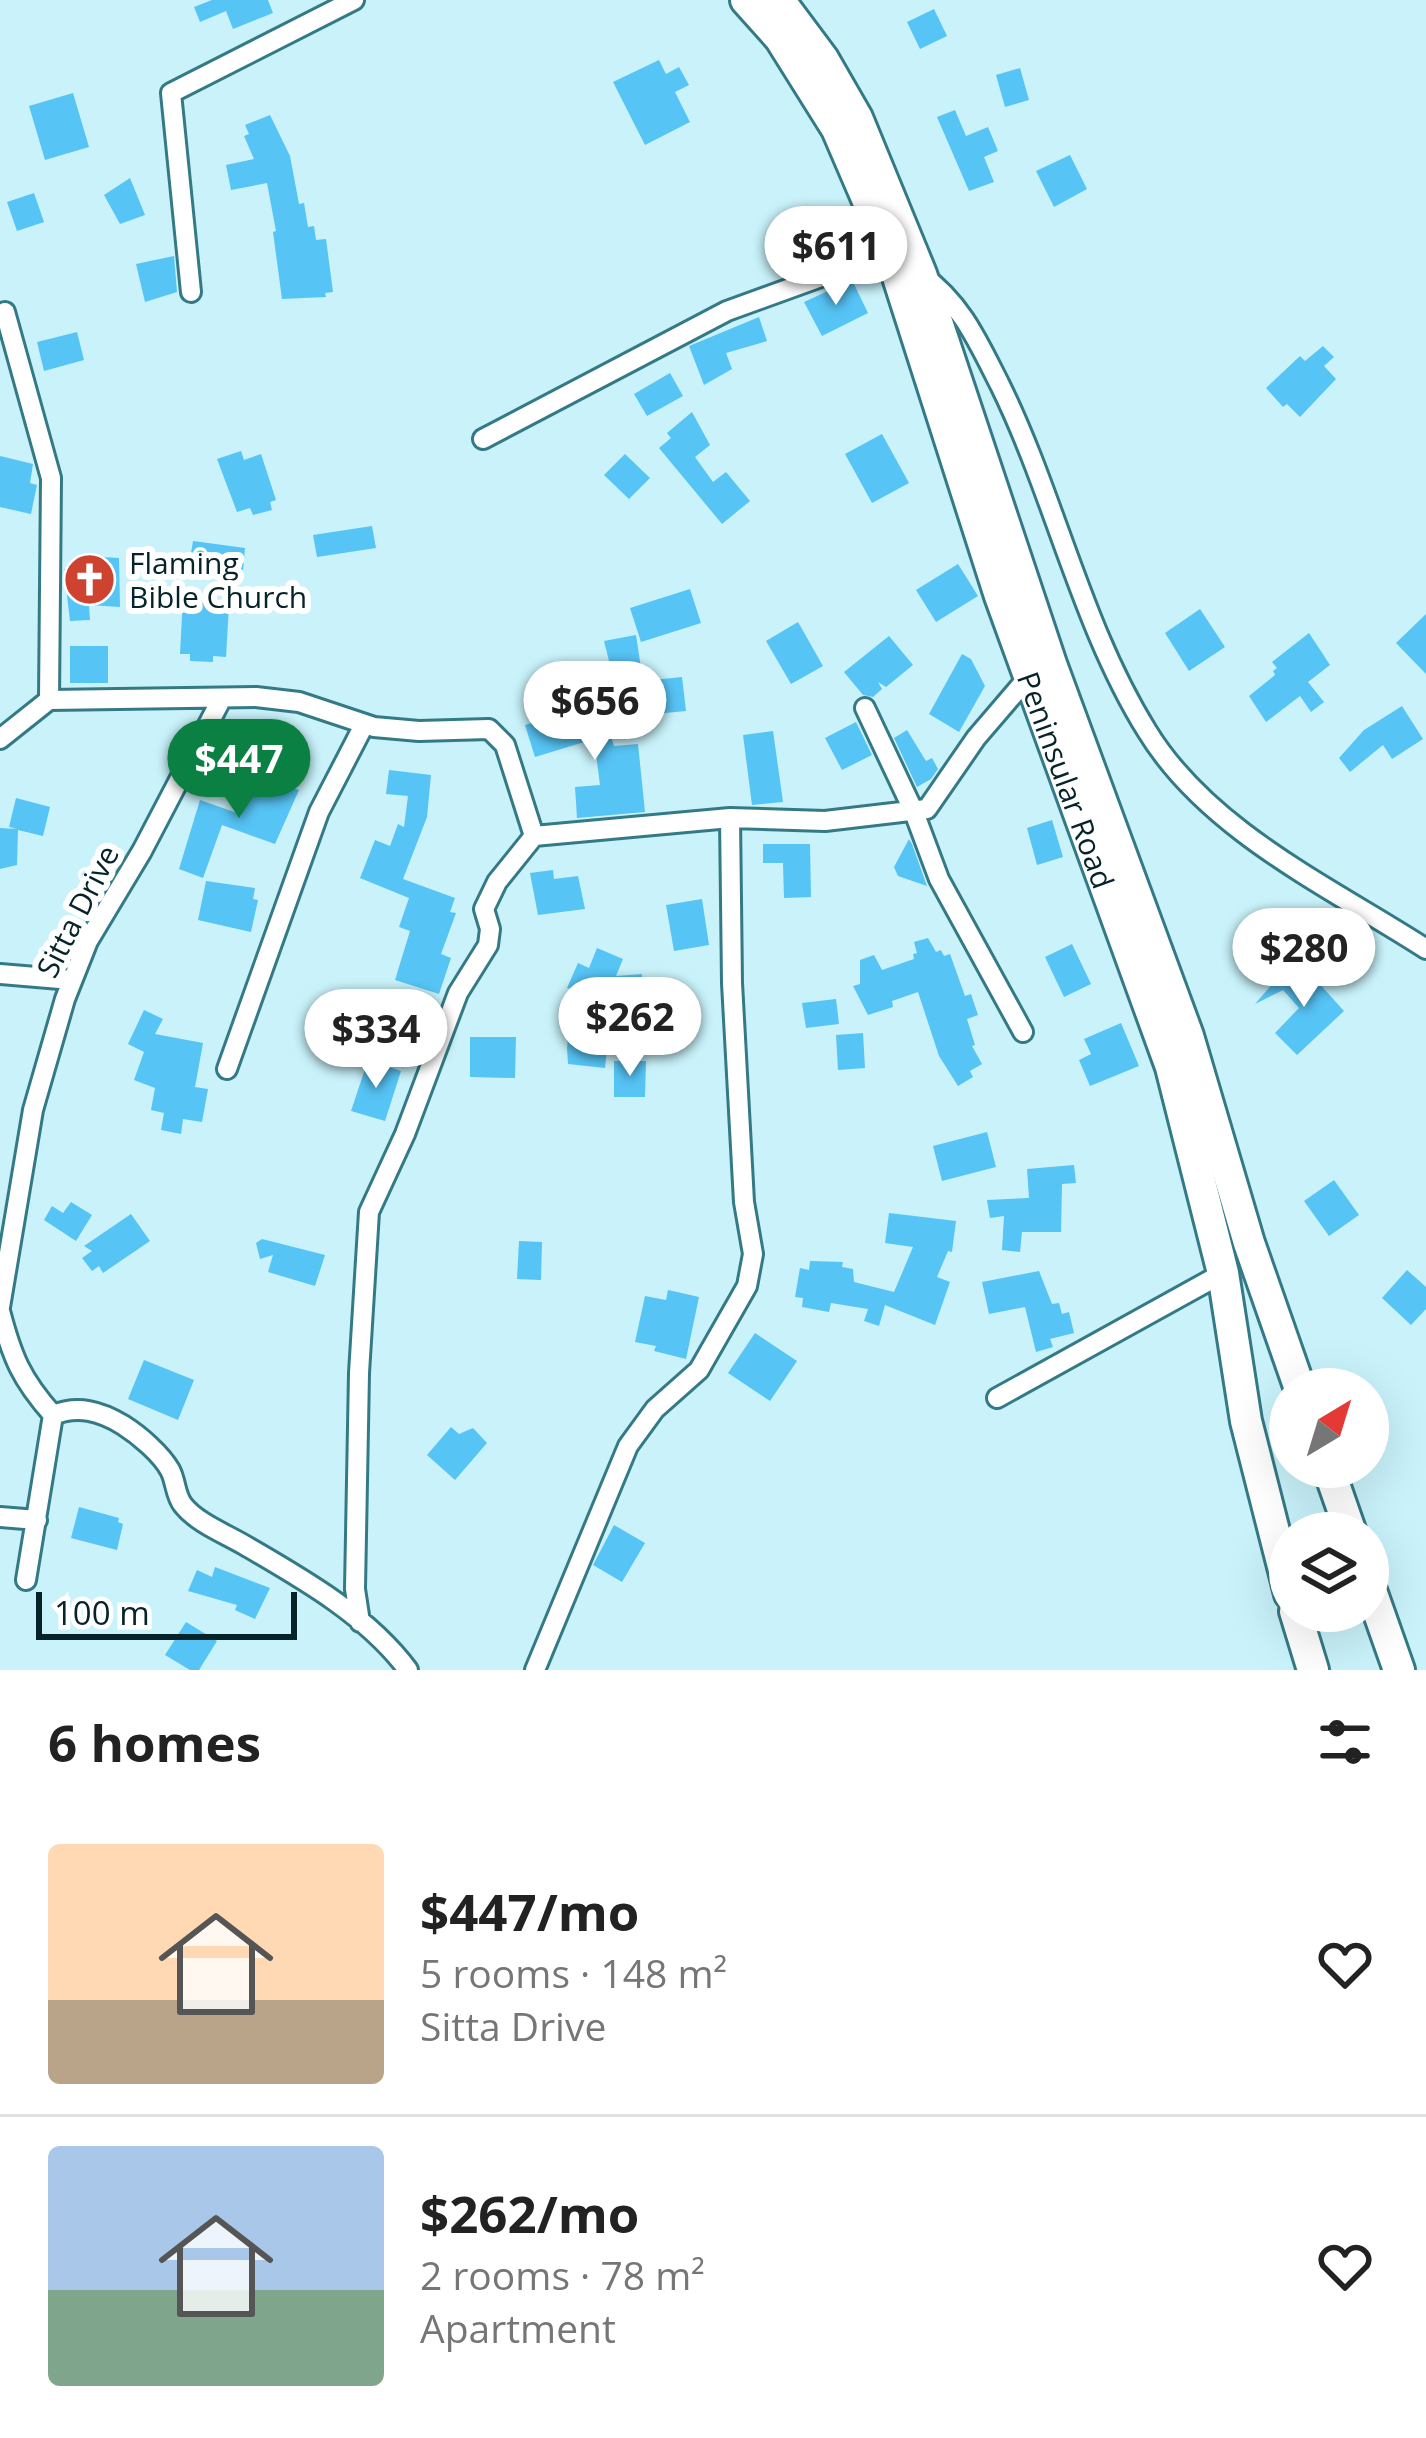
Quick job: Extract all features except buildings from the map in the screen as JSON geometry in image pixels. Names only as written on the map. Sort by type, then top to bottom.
[{"type":"main road","name":"Peninsular Road","points":[[746,0],[780,38],[837,129],[890,252],[1000,596],[1171,1067],[1223,1273],[1246,1421],[1269,1512]]},
{"type":"main road","name":"Peninsular Road","points":[[778,0],[823,59],[857,118],[921,274],[1051,664],[1188,1036],[1249,1244],[1293,1368]]},
{"type":"main road","points":[[1301,1632],[1311,1665]]},
{"type":"main road","points":[[1386,1632],[1399,1670]]},
{"type":"street","points":[[191,292],[171,93],[354,0]]},
{"type":"street","points":[[483,439],[727,311],[890,252]]},
{"type":"street","name":"Peninsular Road","points":[[921,274],[948,294],[969,324],[1016,417],[1100,638],[1131,704],[1173,769],[1255,840],[1426,949]]},
{"type":"street","points":[[5,312],[51,478],[49,700]]},
{"type":"street","points":[[360,1622],[356,1589],[359,1372],[369,1212],[405,1134],[458,993],[488,945],[490,928],[484,909],[497,881],[534,836],[730,818],[825,821],[926,809],[976,738],[1030,675]]},
{"type":"street","name":"Sitta Drive","points":[[53,1415],[14,1363],[0,1309],[33,1110],[88,941],[142,851],[222,698]]},
{"type":"street","points":[[0,740],[49,700],[299,701],[364,724],[419,731],[489,729],[500,737],[534,836]]},
{"type":"street","points":[[866,708],[939,879],[1023,1032]]},
{"type":"street","points":[[227,1069],[319,812],[364,724]]},
{"type":"street","points":[[536,1670],[628,1446],[656,1409],[699,1370],[747,1286],[753,1254],[744,1202],[733,1004],[730,818]]},
{"type":"street","points":[[0,974],[73,980]]},
{"type":"street","points":[[997,1398],[1223,1273]]},
{"type":"street","points":[[26,1580],[53,1415],[70,1408],[96,1411],[125,1426],[171,1471],[184,1507],[360,1622],[386,1641],[408,1670]]},
{"type":"street","points":[[0,1516],[38,1520]]},
{"type":"place","name":"Flaming Bible Church","points":[[90,579]]}]
